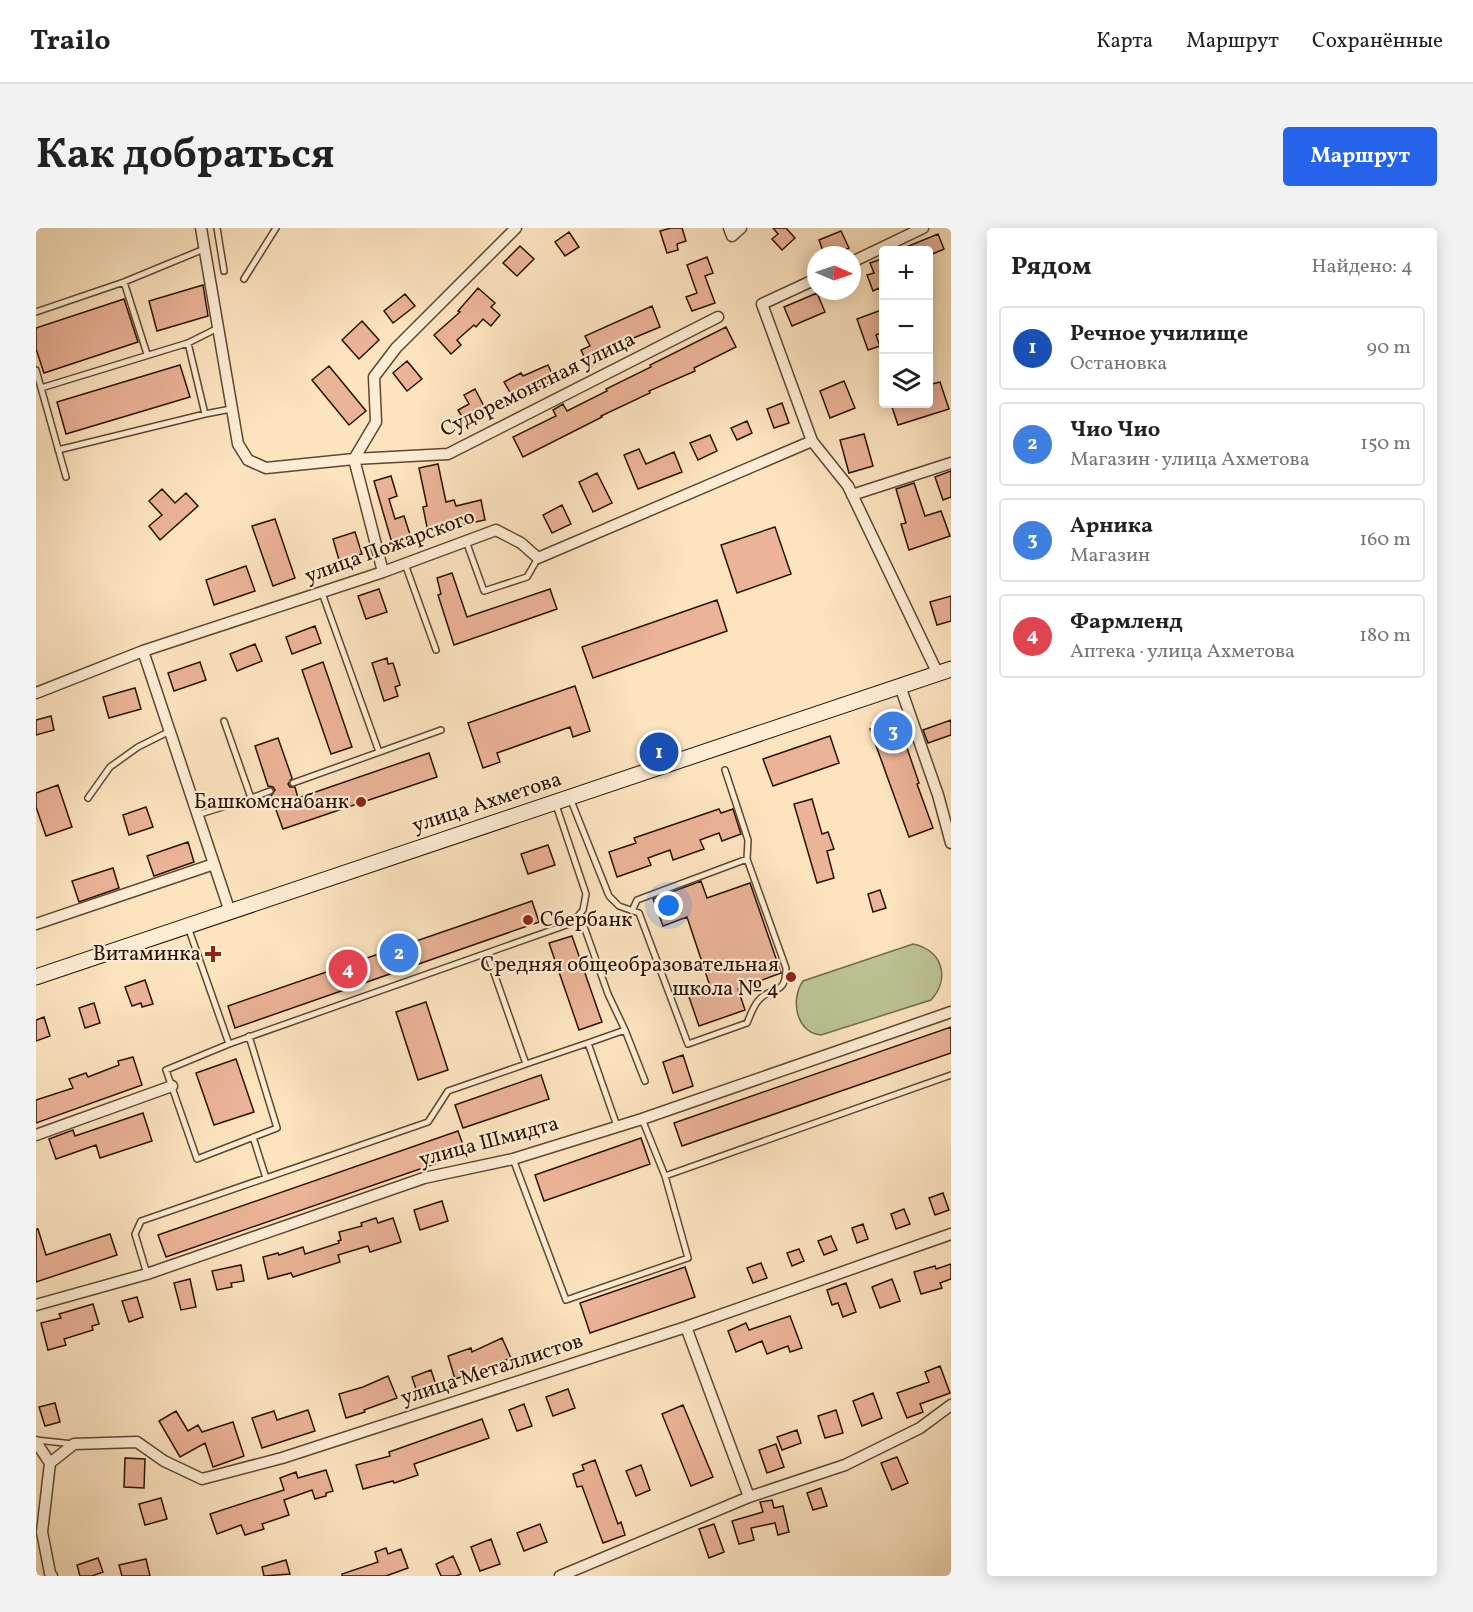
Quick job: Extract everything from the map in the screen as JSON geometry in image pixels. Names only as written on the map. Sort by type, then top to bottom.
[{"type":"main road","name":"улица Ахметова","points":[[36,977],[944,671]]},
{"type":"street","name":"Судоремонтная улица","points":[[201,228],[238,444],[248,460],[266,468],[354,459],[448,454],[718,317]]},
{"type":"street","points":[[383,572],[354,459],[376,422],[374,377],[396,348],[516,228]]},
{"type":"street","points":[[730,232],[741,228]]},
{"type":"street","points":[[861,258],[923,228]]},
{"type":"street","points":[[807,283],[762,304],[812,441],[848,486],[944,671]]},
{"type":"street","points":[[538,558],[812,441]]},
{"type":"street","points":[[852,495],[951,462]]},
{"type":"street","name":"улица Пожарского","points":[[36,693],[143,651],[383,572],[496,530],[521,543],[538,558]]},
{"type":"street","points":[[143,651],[230,912]]},
{"type":"street","points":[[900,686],[938,795],[951,843]]},
{"type":"street","points":[[938,795],[951,793]]},
{"type":"street","points":[[36,924],[214,864]]},
{"type":"street","name":"улица Шмидта","points":[[36,1305],[147,1274],[424,1178],[513,1158],[642,1119],[951,1012]]},
{"type":"street","points":[[36,1135],[172,1086]]},
{"type":"street","name":"улица Металлистов","points":[[74,1444],[137,1442],[164,1461],[202,1479],[282,1458],[686,1327],[951,1234]]},
{"type":"street","points":[[686,1327],[749,1497]]},
{"type":"street","points":[[560,1576],[749,1497],[845,1465],[920,1428],[951,1405]]},
{"type":"street","points":[[36,1441],[50,1463],[42,1532],[52,1576]]},
{"type":"street","points":[[50,1463],[74,1444]]},
{"type":"lane","points":[[217,228],[224,271]]},
{"type":"lane","points":[[244,279],[276,228]]},
{"type":"lane","points":[[36,312],[124,282],[204,249]]},
{"type":"lane","points":[[124,282],[147,354]]},
{"type":"lane","points":[[41,388],[188,343],[218,328]]},
{"type":"lane","points":[[188,343],[205,414]]},
{"type":"lane","points":[[36,370],[66,477]]},
{"type":"lane","points":[[58,450],[231,409]]},
{"type":"lane","points":[[466,541],[484,591],[527,577],[538,558]]},
{"type":"lane","points":[[405,564],[436,650]]},
{"type":"lane","points":[[322,592],[379,752]]},
{"type":"lane","points":[[224,722],[251,798]]},
{"type":"lane","points":[[293,783],[441,730]]},
{"type":"lane","points":[[88,798],[110,767],[138,747],[170,731]]},
{"type":"lane","points":[[563,800],[609,896],[619,906],[639,913],[688,1044],[747,1023],[759,1000],[781,988],[786,980],[786,968],[747,859],[748,840],[725,770]]},
{"type":"lane","points":[[197,815],[270,791]]},
{"type":"lane","points":[[249,1036],[277,1128],[197,1159],[166,1070],[249,1036],[572,923],[580,915],[586,894],[563,800]]},
{"type":"lane","points":[[632,911],[637,900],[747,859]]},
{"type":"lane","points":[[580,915],[606,988],[645,1081]]},
{"type":"lane","points":[[188,925],[229,1044]]},
{"type":"lane","points":[[487,953],[526,1064]]},
{"type":"lane","points":[[147,1274],[135,1234],[141,1221],[428,1122],[448,1091],[625,1030]]},
{"type":"lane","points":[[588,1042],[617,1126]]},
{"type":"lane","points":[[665,1176],[951,1076]]},
{"type":"lane","points":[[513,1158],[566,1300],[688,1258],[665,1176],[642,1119]]},
{"type":"lane","points":[[253,1137],[266,1178]]},
{"type":"lane","points":[[36,1441],[74,1444]]},
{"type":"green space","points":[[913,944],[931,952],[940,966],[941,983],[931,1000],[821,1035],[813,1033],[801,1022],[796,1005],[799,988],[803,981]]},
{"type":"building","points":[[682,228],[686,241],[677,244],[678,250],[667,253],[660,231]]},
{"type":"building","points":[[773,228],[786,228],[795,238],[782,250],[772,239],[778,234]]},
{"type":"building","points":[[841,231],[848,246],[821,246],[819,240]]},
{"type":"building","points":[[569,232],[579,247],[565,256],[555,242]]},
{"type":"building","points":[[938,234],[944,249],[933,254],[933,246],[909,246]]},
{"type":"building","points":[[520,246],[534,259],[517,276],[503,263]]},
{"type":"building","points":[[707,257],[713,273],[705,276],[715,303],[692,311],[686,297],[697,293],[687,265]]},
{"type":"building","points":[[879,260],[879,288],[873,291],[867,275],[874,273],[870,263]]},
{"type":"building","points":[[203,285],[208,316],[157,331],[149,301]]},
{"type":"building","points":[[478,288],[495,303],[491,307],[500,315],[491,326],[483,319],[476,327],[474,325],[457,340],[461,345],[451,354],[434,335],[460,312],[458,311]]},
{"type":"building","points":[[405,294],[415,306],[393,323],[384,311]]},
{"type":"building","points":[[807,297],[807,300],[820,300],[825,312],[792,326],[784,307]]},
{"type":"building","points":[[124,299],[138,342],[44,373],[36,349],[36,328]]},
{"type":"building","points":[[652,306],[660,327],[619,344],[620,346],[605,353],[607,359],[589,367],[581,350],[590,346],[585,336]]},
{"type":"building","points":[[879,311],[879,334],[876,335],[879,346],[868,350],[857,319]]},
{"type":"building","points":[[362,321],[379,340],[359,359],[342,340]]},
{"type":"building","points":[[726,327],[736,347],[694,368],[695,371],[649,391],[650,393],[523,457],[513,437],[556,416],[553,410],[563,404],[567,411],[651,367],[650,365]]},
{"type":"building","points":[[407,361],[422,379],[407,391],[393,373]]},
{"type":"building","points":[[180,365],[190,397],[66,434],[57,402]]},
{"type":"building","points":[[548,365],[555,380],[530,391],[515,401],[504,382],[521,373],[523,376]]},
{"type":"building","points":[[329,366],[366,411],[349,425],[312,380]]},
{"type":"building","points":[[844,381],[855,408],[830,418],[820,391]]},
{"type":"building","points":[[940,382],[949,409],[898,425],[892,408],[933,408],[933,384]]},
{"type":"building","points":[[475,389],[488,414],[467,425],[458,410],[469,404],[464,395]]},
{"type":"building","points":[[782,403],[789,423],[774,428],[767,409]]},
{"type":"building","points":[[747,421],[752,433],[737,440],[731,428]]},
{"type":"building","points":[[864,434],[873,466],[849,473],[840,440]]},
{"type":"building","points":[[710,435],[717,451],[698,460],[690,443]]},
{"type":"building","points":[[639,449],[646,464],[674,452],[682,472],[638,489],[624,455]]},
{"type":"building","points":[[438,464],[446,502],[454,500],[456,506],[481,500],[485,520],[428,532],[423,507],[427,506],[419,468]]},
{"type":"building","points":[[951,471],[951,497],[943,500],[935,477]]},
{"type":"building","points":[[597,473],[612,503],[593,512],[579,482]]},
{"type":"building","points":[[391,476],[397,496],[389,499],[395,519],[404,516],[413,544],[394,550],[374,481]]},
{"type":"building","points":[[914,483],[925,516],[941,511],[950,536],[909,550],[901,524],[906,523],[896,489]]},
{"type":"building","points":[[162,489],[175,503],[186,493],[198,506],[160,540],[149,526],[162,515],[149,501]]},
{"type":"building","points":[[562,505],[571,524],[552,533],[543,515]]},
{"type":"building","points":[[275,519],[295,578],[273,586],[252,526]]},
{"type":"building","points":[[775,527],[791,574],[737,593],[721,545]]},
{"type":"building","points":[[355,532],[362,554],[339,560],[333,539]]},
{"type":"building","points":[[246,566],[255,591],[214,605],[206,580]]},
{"type":"building","points":[[452,573],[467,617],[550,589],[557,609],[454,645],[438,595],[441,594],[437,578]]},
{"type":"building","points":[[379,589],[387,612],[366,619],[358,596]]},
{"type":"building","points":[[951,596],[951,621],[937,625],[930,602]]},
{"type":"building","points":[[717,600],[727,631],[593,678],[582,647]]},
{"type":"building","points":[[315,626],[321,643],[292,654],[286,637]]},
{"type":"building","points":[[255,644],[262,661],[237,671],[230,654]]},
{"type":"building","points":[[387,658],[388,664],[393,663],[400,685],[395,687],[398,696],[384,701],[372,663]]},
{"type":"building","points":[[200,662],[206,680],[174,691],[168,673]]},
{"type":"building","points":[[323,662],[352,747],[331,754],[302,670]]},
{"type":"building","points":[[575,686],[590,731],[573,737],[570,727],[497,753],[500,762],[483,768],[468,723]]},
{"type":"building","points":[[135,688],[141,709],[109,718],[103,697]]},
{"type":"building","points":[[51,716],[54,730],[36,735],[36,720]]},
{"type":"building","points":[[897,719],[933,828],[909,837],[870,729]]},
{"type":"building","points":[[951,720],[951,735],[928,743],[923,730]]},
{"type":"building","points":[[830,736],[839,763],[773,786],[763,759]]},
{"type":"building","points":[[278,738],[292,778],[288,784],[290,787],[295,787],[298,798],[429,753],[437,777],[283,829],[271,796],[275,790],[268,786],[255,746]]},
{"type":"building","points":[[58,785],[72,827],[46,836],[36,807],[36,793]]},
{"type":"building","points":[[812,799],[822,834],[828,832],[834,849],[827,851],[834,878],[817,883],[794,804]]},
{"type":"building","points":[[146,807],[153,827],[129,835],[123,815]]},
{"type":"building","points":[[719,809],[721,813],[733,809],[741,834],[722,841],[719,833],[700,840],[704,849],[673,860],[670,850],[648,858],[651,865],[617,877],[609,852],[636,843],[634,838]]},
{"type":"building","points":[[188,842],[194,862],[154,876],[147,856]]},
{"type":"building","points":[[548,845],[555,865],[528,874],[521,854]]},
{"type":"building","points":[[113,868],[119,888],[79,902],[72,881]]},
{"type":"building","points":[[701,881],[707,898],[750,883],[781,973],[738,989],[745,1010],[699,1026],[689,997],[711,989],[687,917],[663,926],[653,899]]},
{"type":"building","points":[[880,890],[886,908],[873,912],[868,894]]},
{"type":"building","points":[[532,901],[539,922],[235,1028],[228,1006]]},
{"type":"building","points":[[572,936],[602,1022],[579,1030],[549,943]]},
{"type":"building","points":[[145,980],[153,1004],[142,1007],[141,1003],[132,1006],[125,987]]},
{"type":"building","points":[[426,1002],[448,1070],[418,1080],[396,1012]]},
{"type":"building","points":[[94,1003],[100,1023],[85,1028],[79,1008]]},
{"type":"building","points":[[44,1017],[50,1036],[36,1041],[36,1020]]},
{"type":"building","points":[[951,1027],[951,1053],[682,1146],[674,1123]]},
{"type":"building","points":[[683,1055],[693,1086],[673,1093],[663,1062]]},
{"type":"building","points":[[133,1057],[142,1085],[36,1123],[36,1100],[73,1088],[69,1079],[86,1073],[88,1077],[119,1065],[118,1061]]},
{"type":"building","points":[[236,1059],[254,1112],[214,1125],[196,1073]]},
{"type":"building","points":[[541,1075],[549,1099],[463,1128],[455,1105]]},
{"type":"building","points":[[143,1113],[152,1141],[100,1158],[96,1145],[56,1159],[49,1139],[73,1130],[75,1136]]},
{"type":"building","points":[[458,1131],[466,1153],[166,1257],[158,1235]]},
{"type":"building","points":[[641,1138],[650,1164],[544,1201],[535,1175]]},
{"type":"building","points":[[943,1193],[949,1210],[935,1215],[929,1198]]},
{"type":"building","points":[[442,1201],[448,1221],[420,1230],[414,1210]]},
{"type":"building","points":[[904,1209],[910,1224],[896,1229],[891,1214]]},
{"type":"building","points":[[376,1218],[378,1223],[393,1218],[401,1242],[370,1252],[368,1246],[338,1255],[340,1262],[293,1277],[291,1273],[268,1279],[263,1257],[278,1253],[279,1255],[303,1247],[305,1254],[339,1243],[338,1241],[341,1240],[339,1232],[362,1226],[361,1223]]},
{"type":"building","points":[[863,1224],[868,1239],[857,1243],[852,1228]]},
{"type":"building","points":[[36,1229],[38,1229],[46,1255],[110,1234],[117,1255],[36,1282]]},
{"type":"building","points":[[831,1236],[837,1250],[824,1255],[818,1241]]},
{"type":"building","points":[[799,1249],[804,1261],[792,1266],[787,1253]]},
{"type":"building","points":[[761,1263],[767,1278],[753,1283],[747,1268]]},
{"type":"building","points":[[951,1264],[951,1279],[940,1283],[942,1288],[921,1294],[914,1272]]},
{"type":"building","points":[[241,1265],[244,1281],[231,1283],[232,1287],[217,1290],[212,1271]]},
{"type":"building","points":[[685,1267],[695,1297],[590,1333],[580,1303]]},
{"type":"building","points":[[190,1279],[196,1307],[181,1310],[174,1283]]},
{"type":"building","points":[[892,1279],[900,1301],[880,1308],[872,1287]]},
{"type":"building","points":[[846,1283],[856,1312],[843,1317],[838,1303],[832,1305],[827,1290]]},
{"type":"building","points":[[137,1297],[143,1317],[129,1322],[122,1301]]},
{"type":"building","points":[[93,1304],[99,1324],[92,1326],[93,1330],[64,1339],[66,1345],[48,1350],[41,1323],[61,1318],[59,1314]]},
{"type":"building","points":[[790,1316],[802,1348],[790,1352],[788,1346],[767,1354],[762,1341],[736,1352],[728,1331],[746,1323],[749,1330]]},
{"type":"building","points":[[502,1338],[511,1358],[455,1379],[448,1356],[471,1348],[472,1352]]},
{"type":"building","points":[[940,1366],[950,1393],[920,1404],[923,1412],[907,1418],[897,1393],[929,1382],[925,1372]]},
{"type":"building","points":[[431,1370],[436,1385],[417,1392],[412,1377]]},
{"type":"building","points":[[388,1376],[397,1398],[346,1418],[339,1394]]},
{"type":"building","points":[[568,1389],[575,1408],[553,1416],[546,1397]]},
{"type":"building","points":[[873,1393],[882,1418],[862,1426],[853,1401]]},
{"type":"building","points":[[55,1403],[60,1422],[45,1426],[39,1407]]},
{"type":"building","points":[[524,1404],[532,1426],[517,1431],[509,1410]]},
{"type":"building","points":[[683,1405],[713,1477],[691,1486],[662,1414]]},
{"type":"building","points":[[308,1410],[315,1431],[262,1448],[252,1418],[274,1411],[277,1420]]},
{"type":"building","points":[[836,1410],[843,1433],[825,1438],[818,1416]]},
{"type":"building","points":[[176,1411],[188,1431],[198,1425],[202,1432],[233,1422],[244,1456],[213,1467],[205,1443],[180,1457],[159,1421]]},
{"type":"building","points":[[482,1419],[489,1438],[414,1464],[418,1475],[394,1483],[393,1481],[363,1489],[356,1465],[390,1456],[389,1452]]},
{"type":"building","points":[[797,1430],[801,1443],[782,1450],[777,1437]]},
{"type":"building","points":[[776,1444],[784,1467],[767,1473],[759,1450]]},
{"type":"building","points":[[897,1457],[908,1483],[892,1490],[881,1463]]},
{"type":"building","points":[[125,1458],[145,1459],[144,1488],[124,1487]]},
{"type":"building","points":[[595,1460],[618,1524],[621,1522],[625,1535],[603,1543],[582,1486],[577,1487],[573,1474],[584,1470],[582,1465]]},
{"type":"building","points":[[641,1465],[650,1490],[636,1496],[626,1471]]},
{"type":"building","points":[[326,1470],[333,1491],[326,1493],[326,1496],[315,1499],[312,1490],[284,1500],[289,1515],[262,1524],[264,1529],[245,1535],[241,1525],[217,1534],[210,1514],[284,1490],[280,1478],[296,1472],[298,1478]]},
{"type":"building","points":[[821,1488],[827,1506],[813,1510],[807,1493]]},
{"type":"building","points":[[161,1498],[167,1519],[145,1525],[139,1504]]},
{"type":"building","points":[[772,1500],[774,1508],[783,1506],[789,1532],[778,1535],[775,1523],[751,1528],[754,1540],[739,1544],[732,1521],[763,1512],[760,1502]]},
{"type":"building","points":[[540,1524],[547,1542],[524,1551],[517,1533]]},
{"type":"building","points":[[714,1524],[724,1552],[709,1558],[699,1529]]},
{"type":"building","points":[[491,1539],[500,1564],[480,1571],[471,1547]]},
{"type":"building","points":[[386,1548],[388,1554],[401,1549],[408,1568],[386,1576],[342,1576],[342,1574],[378,1562],[375,1552]]},
{"type":"building","points":[[453,1556],[461,1574],[441,1576],[436,1564]]},
{"type":"building","points":[[98,1558],[103,1572],[92,1576],[80,1576],[77,1565]]},
{"type":"building","points":[[146,1559],[150,1576],[122,1576],[119,1565]]},
{"type":"building","points":[[286,1560],[290,1574],[264,1576],[262,1567]]},
{"type":"place","name":"Арника","points":[[893,731]]},
{"type":"place","name":"Речное училище","points":[[659,752]]},
{"type":"place","name":"Башкомснабанк","points":[[361,802]]},
{"type":"place","name":"Сбербанк","points":[[528,920]]},
{"type":"place","name":"Чио Чио","points":[[399,953]]},
{"type":"place","name":"Витаминка","points":[[213,954]]},
{"type":"place","name":"Фармленд","points":[[348,969]]},
{"type":"place","name":"Средняя общеобразовательная школа № 4","points":[[791,977]]}]
